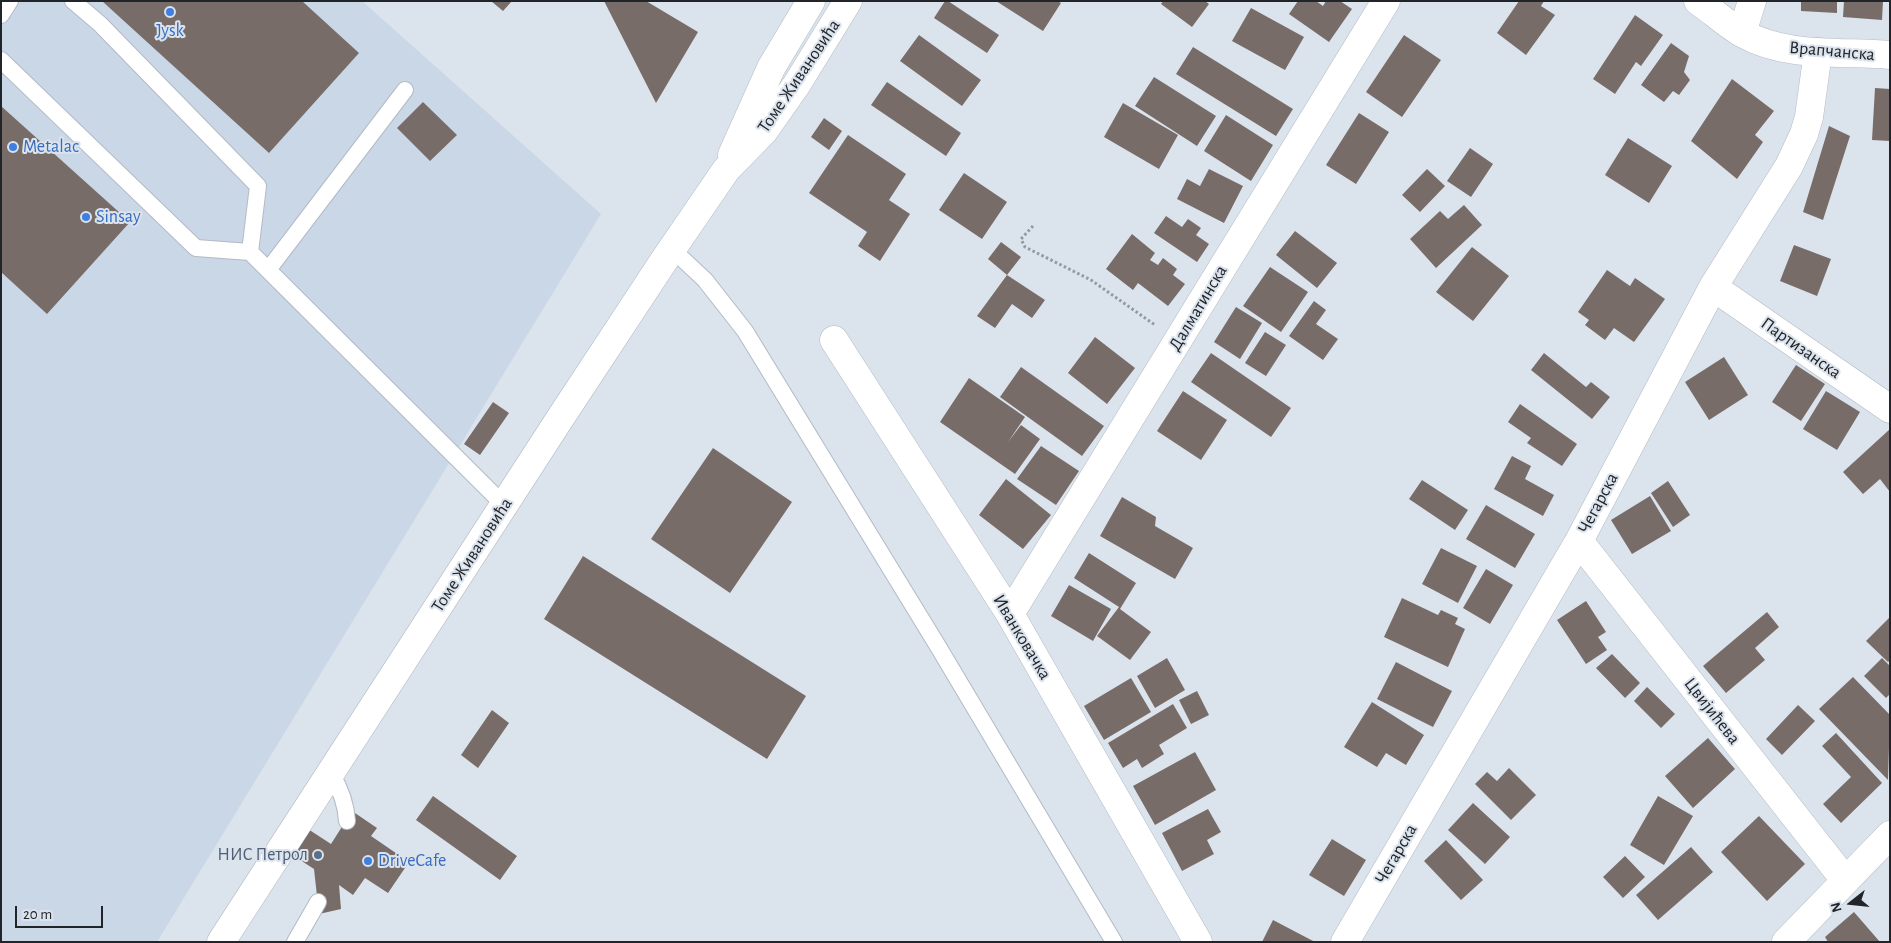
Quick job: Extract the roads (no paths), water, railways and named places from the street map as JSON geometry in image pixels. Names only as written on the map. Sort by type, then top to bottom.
[{"type":"street","name":"Томе Живановића","points":[[726,170],[748,116],[771,68],[811,1]]},
{"type":"street","name":"Томе Живановића","points":[[221,942],[672,249],[726,170],[764,130],[797,84],[848,1]]},
{"type":"street","name":"Далматинска","points":[[1010,614],[1386,1]]},
{"type":"street","name":"Врапчанска","points":[[1698,1],[1742,33],[1768,43],[1793,50],[1859,52],[1890,56]]},
{"type":"street","points":[[1742,33],[1752,1]]},
{"type":"street","name":"Чегарска","points":[[1345,942],[1579,541],[1713,287],[1785,173],[1804,134],[1809,116],[1818,52]]},
{"type":"street","name":"Партизанска","points":[[1713,287],[1890,409]]},
{"type":"street","name":"Иванковачка","points":[[834,340],[1010,614],[1198,942]]},
{"type":"street","name":"Цвијићева","points":[[1579,541],[1846,880]]},
{"type":"street","points":[[1786,942],[1890,835]]},
{"type":"lane","points":[[1,15],[10,1]]},
{"type":"lane","points":[[73,1],[107,31],[258,186],[250,252]]},
{"type":"lane","points":[[1,60],[196,248],[250,252],[504,505]]},
{"type":"lane","points":[[268,270],[405,90]]},
{"type":"lane","points":[[672,249],[705,280],[745,332],[939,648],[1114,942]]},
{"type":"lane","points":[[331,773],[340,788],[346,808],[346,821]]},
{"type":"lane","points":[[295,942],[318,902]]},
{"type":"place","name":"Jysk","points":[[170,12]]},
{"type":"place","name":"Metalac","points":[[13,147]]},
{"type":"place","name":"Sinsay","points":[[86,217]]},
{"type":"place","name":"НИС Петрол","points":[[318,855]]},
{"type":"place","name":"DriveCafe","points":[[368,861]]}]
